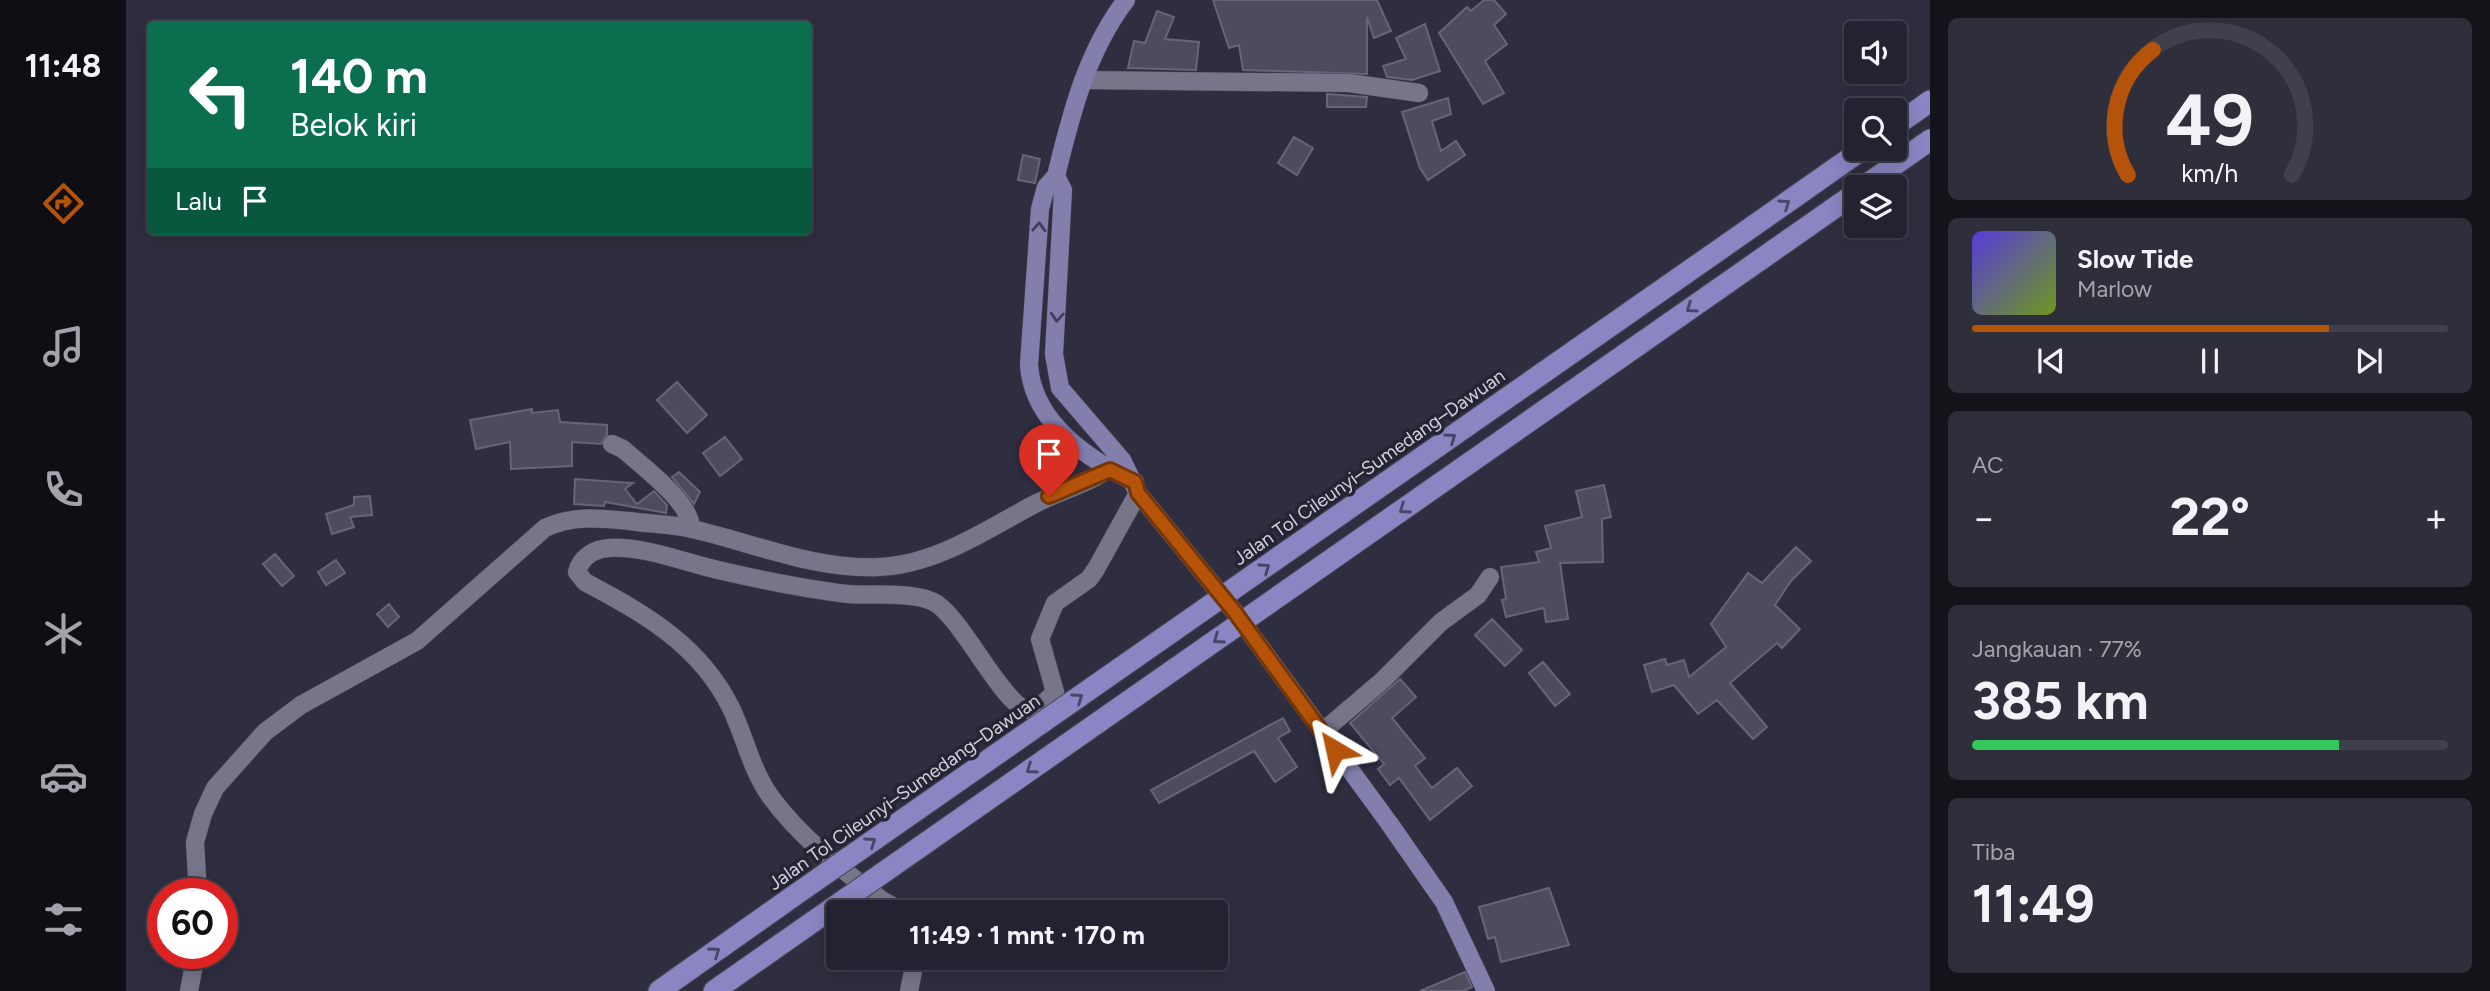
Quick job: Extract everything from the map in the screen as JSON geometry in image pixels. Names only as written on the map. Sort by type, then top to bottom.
[{"type":"highway","points":[[1907,117],[1930,101]]},
{"type":"highway","points":[[1880,175],[1930,140]]},
{"type":"highway","name":"Jalan Tol Cileunyi–Sumedang–Dawuan","points":[[659,991],[1846,161]]},
{"type":"highway","points":[[714,991],[1844,201]]},
{"type":"main road","points":[[1116,465],[1098,464],[1056,428],[1030,384],[1040,209],[1046,187],[1056,176],[1083,79],[1101,38],[1126,0]]},
{"type":"main road","points":[[1056,176],[1063,190],[1054,354],[1060,388],[1116,465],[1234,611],[1444,902],[1486,991]]},
{"type":"street","points":[[1083,79],[1355,83],[1419,93]]},
{"type":"street","points":[[611,444],[623,449],[682,505],[691,519],[691,528]]},
{"type":"street","points":[[197,878],[196,834],[215,789],[265,732],[301,705],[417,640],[512,554],[558,522],[598,517],[691,528],[810,561],[881,567],[918,561],[954,548],[1056,493],[1116,465]]},
{"type":"street","points":[[884,900],[838,867],[770,795],[753,764],[732,709],[710,671],[687,645],[665,628],[585,582],[577,572],[579,566],[592,551],[608,548],[641,551],[793,586],[848,594],[917,596],[937,603],[963,628],[1000,687],[1017,706],[1030,710],[1041,705],[1055,692],[1040,639],[1055,603],[1089,579],[1137,488]]},
{"type":"street","points":[[1322,732],[1382,681],[1441,622],[1478,595],[1490,577]]},
{"type":"street","points":[[189,991],[193,969]]},
{"type":"street","points":[[909,991],[913,970]]},
{"type":"building","points":[[1213,0],[1377,0],[1391,31],[1374,38],[1367,17],[1367,74],[1243,70],[1239,45],[1229,48]]},
{"type":"building","points":[[1484,0],[1494,0],[1506,14],[1494,25],[1507,44],[1485,61],[1504,93],[1483,104],[1439,33],[1467,7],[1471,11]]},
{"type":"building","points":[[1157,11],[1174,17],[1165,39],[1199,42],[1196,70],[1128,68],[1134,41],[1145,43]]},
{"type":"building","points":[[1425,24],[1440,71],[1412,80],[1387,77],[1383,66],[1406,59],[1396,38]]},
{"type":"building","points":[[1327,94],[1367,97],[1366,107],[1327,107]]},
{"type":"building","points":[[1448,98],[1451,114],[1432,121],[1441,151],[1456,141],[1465,155],[1428,180],[1420,168],[1402,112]]},
{"type":"building","points":[[1294,137],[1313,148],[1297,175],[1278,163]]},
{"type":"building","points":[[1023,155],[1040,159],[1035,183],[1018,180]]},
{"type":"building","points":[[677,382],[707,415],[687,433],[657,400]]},
{"type":"building","points":[[532,409],[532,413],[558,410],[560,422],[607,425],[607,434],[601,444],[572,442],[572,466],[511,469],[510,442],[476,449],[470,420]]},
{"type":"building","points":[[725,437],[742,459],[720,476],[703,453]]},
{"type":"building","points":[[679,472],[700,492],[694,504],[672,477]]},
{"type":"building","points":[[575,479],[633,483],[625,489],[637,504],[654,491],[667,505],[666,513],[605,502],[604,506],[574,504]]},
{"type":"building","points":[[1604,485],[1611,517],[1602,519],[1603,562],[1560,563],[1568,619],[1546,622],[1544,608],[1506,617],[1502,600],[1506,599],[1501,567],[1539,562],[1536,552],[1551,548],[1545,526],[1582,517],[1576,491]]},
{"type":"building","points":[[370,496],[372,515],[350,517],[354,527],[332,534],[326,514],[354,505],[354,497]]},
{"type":"building","points":[[1796,547],[1811,561],[1791,581],[1775,605],[1800,629],[1782,648],[1777,643],[1730,683],[1767,727],[1753,739],[1717,700],[1698,714],[1674,685],[1652,692],[1644,665],[1665,659],[1667,665],[1684,660],[1689,677],[1726,647],[1711,624],[1748,573],[1762,583]]},
{"type":"building","points":[[275,554],[294,576],[282,586],[263,564]]},
{"type":"building","points":[[336,560],[345,573],[326,585],[318,572]]},
{"type":"building","points":[[389,604],[399,617],[388,627],[377,614]]},
{"type":"building","points":[[1492,619],[1522,650],[1505,666],[1475,635]]},
{"type":"building","points":[[1543,662],[1570,694],[1555,706],[1529,673]]},
{"type":"building","points":[[1400,679],[1416,697],[1392,718],[1425,758],[1415,766],[1432,788],[1457,768],[1472,786],[1430,820],[1399,778],[1390,785],[1378,769],[1384,764],[1350,723]]},
{"type":"building","points":[[1283,718],[1290,731],[1278,738],[1297,767],[1275,782],[1254,751],[1159,803],[1151,790]]},
{"type":"building","points":[[1549,888],[1569,945],[1501,962],[1495,937],[1488,939],[1479,907]]},
{"type":"building","points":[[1465,972],[1472,987],[1463,991],[1420,991]]},
{"type":"route","points":[[1049,496],[1110,470],[1135,482],[1138,493],[1234,611],[1335,750]]}]
